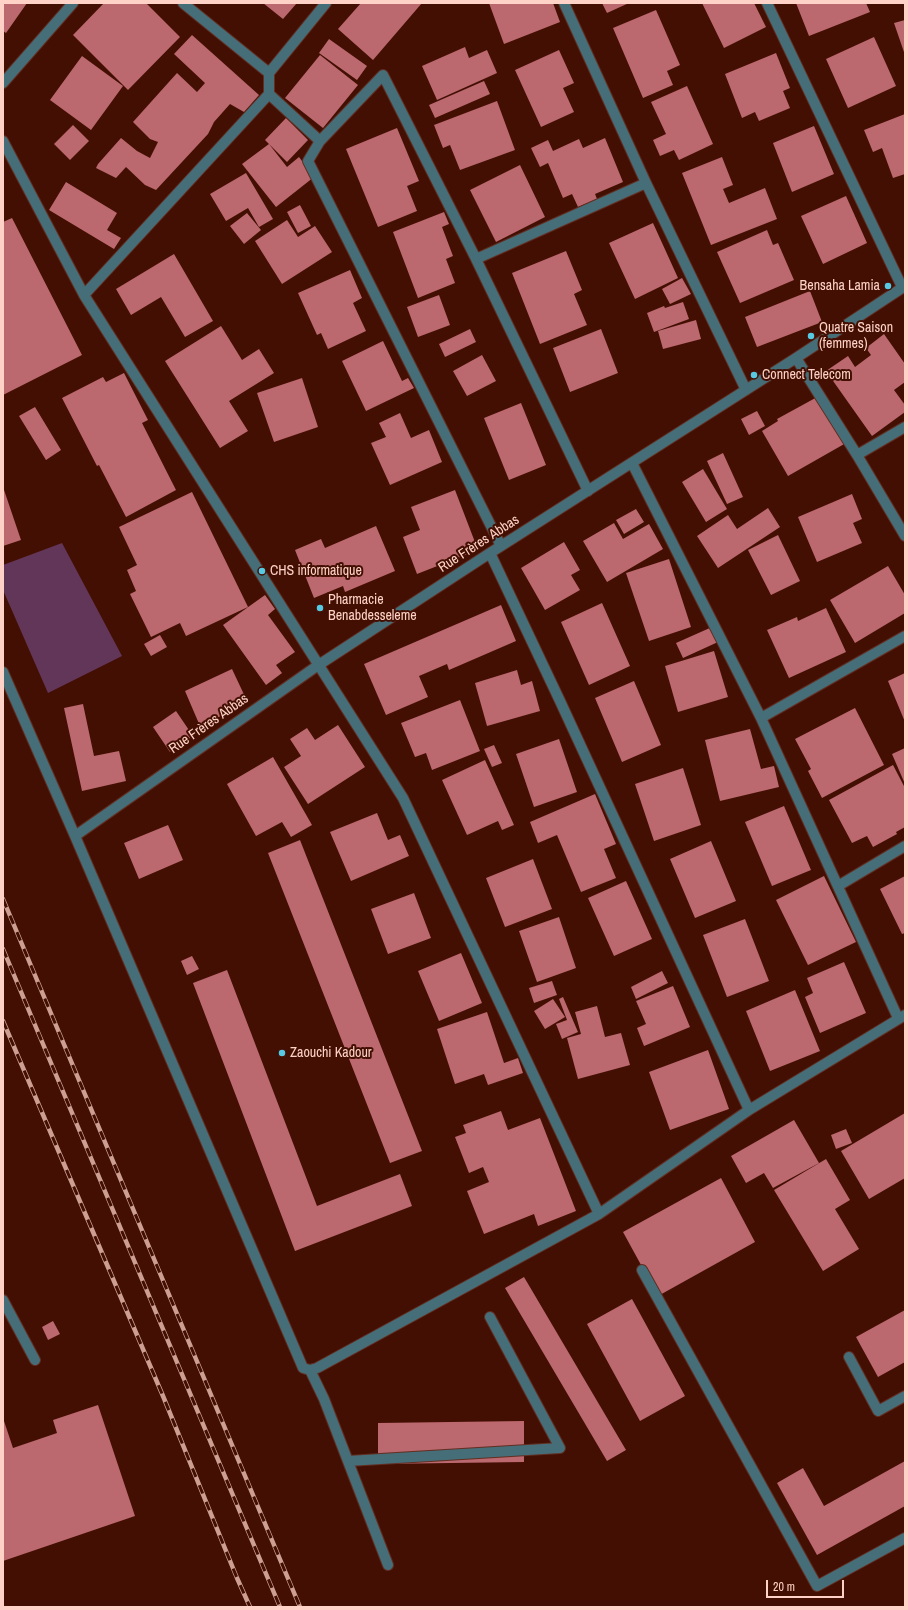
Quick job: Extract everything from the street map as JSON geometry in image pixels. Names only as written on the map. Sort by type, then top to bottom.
[{"type":"street","points":[[3,83],[73,3]]},
{"type":"street","points":[[182,3],[269,73]]},
{"type":"street","points":[[84,295],[269,94],[269,73],[326,3]]},
{"type":"street","points":[[564,3],[646,183],[746,390]]},
{"type":"street","points":[[767,3],[904,286]]},
{"type":"street","points":[[501,546],[308,161],[320,141],[383,75],[476,259],[588,491]]},
{"type":"street","points":[[269,94],[320,141]]},
{"type":"street","points":[[3,141],[84,295],[317,666],[402,798],[599,1214]]},
{"type":"street","points":[[476,259],[646,183]]},
{"type":"street","name":"Rue Frères Abbas","points":[[75,836],[317,666],[490,553],[796,358],[904,286]]},
{"type":"street","points":[[796,358],[857,455],[905,536]]},
{"type":"street","points":[[857,455],[905,427]]},
{"type":"street","points":[[3,672],[75,836],[303,1368],[310,1370],[317,1368],[599,1214],[749,1110],[902,1017],[838,886],[761,718],[632,463]]},
{"type":"street","points":[[490,553],[749,1110]]},
{"type":"street","points":[[761,718],[905,636]]},
{"type":"street","points":[[838,886],[905,846]]},
{"type":"street","points":[[642,1270],[817,1586],[905,1538]]},
{"type":"street","points":[[3,1300],[35,1360]]},
{"type":"street","points":[[348,1461],[560,1448],[490,1317]]},
{"type":"street","points":[[849,1358],[878,1410],[905,1396]]},
{"type":"street","points":[[310,1370],[324,1399],[388,1565]]},
{"type":"shaded area","points":[[62,543],[122,656],[48,693],[3,590],[3,565]]},
{"type":"building","points":[[3,3],[27,3],[6,33],[3,31]]},
{"type":"building","points":[[104,3],[146,3],[180,37],[128,90],[73,35]]},
{"type":"building","points":[[263,3],[297,3],[283,19]]},
{"type":"building","points":[[361,3],[422,3],[373,60],[338,29]]},
{"type":"building","points":[[489,3],[553,3],[560,22],[504,44]]},
{"type":"building","points":[[602,3],[629,3],[607,13]]},
{"type":"building","points":[[702,3],[754,3],[766,27],[724,48]]},
{"type":"building","points":[[796,3],[866,3],[870,12],[809,36]]},
{"type":"building","points":[[656,10],[680,65],[667,71],[673,85],[643,98],[613,28]]},
{"type":"building","points":[[905,20],[905,55],[894,23]]},
{"type":"building","points":[[192,35],[259,95],[244,112],[230,104],[214,122],[208,134],[156,190],[145,185],[126,167],[116,178],[96,168],[121,138],[137,151],[150,158],[158,142],[150,139],[133,122],[177,73],[197,92],[205,83],[174,54]]},
{"type":"building","points":[[874,37],[896,86],[848,108],[826,59]]},
{"type":"building","points":[[329,39],[367,66],[357,80],[319,53]]},
{"type":"building","points":[[465,47],[469,58],[487,50],[497,73],[437,100],[422,66]]},
{"type":"building","points":[[559,50],[574,83],[563,88],[574,112],[541,127],[515,70]]},
{"type":"building","points":[[776,53],[790,88],[783,91],[790,108],[759,121],[755,112],[742,118],[725,74]]},
{"type":"building","points":[[320,55],[358,85],[323,128],[285,98]]},
{"type":"building","points":[[82,56],[123,86],[91,130],[50,100]]},
{"type":"building","points":[[484,81],[490,94],[435,118],[429,105]]},
{"type":"building","points":[[687,86],[713,144],[679,160],[674,150],[660,156],[653,140],[666,134],[651,102]]},
{"type":"building","points":[[497,101],[515,150],[460,170],[450,145],[443,148],[434,125]]},
{"type":"building","points":[[905,114],[905,174],[893,178],[882,148],[873,152],[864,130]]},
{"type":"building","points":[[286,118],[308,140],[287,162],[265,140]]},
{"type":"building","points":[[73,125],[89,141],[70,160],[54,144]]},
{"type":"building","points":[[814,126],[834,174],[792,192],[773,143]]},
{"type":"building","points":[[397,128],[419,181],[407,186],[417,211],[378,227],[346,149]]},
{"type":"building","points":[[605,138],[623,182],[595,194],[597,199],[578,207],[572,194],[563,198],[548,163],[540,167],[531,148],[548,140],[553,151],[579,139],[583,148]]},
{"type":"building","points":[[269,144],[287,167],[299,157],[314,177],[276,207],[242,164]]},
{"type":"building","points":[[722,157],[733,185],[723,189],[729,203],[765,188],[777,219],[711,245],[682,173]]},
{"type":"building","points":[[520,165],[545,217],[496,242],[470,190]]},
{"type":"building","points":[[246,173],[273,219],[259,227],[248,208],[226,221],[210,194]]},
{"type":"building","points":[[66,182],[117,213],[107,230],[121,238],[114,249],[49,210]]},
{"type":"building","points":[[846,196],[867,243],[823,264],[801,216]]},
{"type":"building","points":[[300,205],[311,226],[298,233],[287,212]]},
{"type":"building","points":[[444,212],[449,224],[442,227],[453,256],[446,259],[455,283],[418,298],[393,232]]},
{"type":"building","points":[[247,213],[261,230],[244,244],[230,226]]},
{"type":"building","points":[[12,218],[82,355],[3,395],[3,222]]},
{"type":"building","points":[[287,220],[298,237],[315,226],[332,252],[282,284],[255,241]]},
{"type":"building","points":[[653,223],[678,278],[635,299],[609,243]]},
{"type":"building","points":[[767,230],[773,245],[778,243],[794,280],[740,303],[717,252]]},
{"type":"building","points":[[566,251],[582,290],[574,294],[587,325],[540,344],[512,273]]},
{"type":"building","points":[[174,254],[213,321],[185,337],[161,297],[131,315],[116,289]]},
{"type":"building","points":[[350,270],[362,298],[353,303],[366,331],[328,349],[321,333],[317,335],[298,293]]},
{"type":"building","points":[[682,278],[691,294],[670,304],[662,289]]},
{"type":"building","points":[[810,291],[822,322],[757,347],[745,317]]},
{"type":"building","points":[[439,295],[450,325],[418,337],[407,307]]},
{"type":"building","points":[[683,302],[689,319],[654,332],[647,313],[664,306],[665,308]]},
{"type":"building","points":[[696,320],[701,339],[663,349],[658,331]]},
{"type":"building","points":[[221,326],[242,360],[259,349],[274,373],[229,401],[248,431],[220,448],[165,361]]},
{"type":"building","points":[[470,329],[476,342],[445,357],[439,344]]},
{"type":"building","points":[[601,329],[618,373],[570,392],[553,348]]},
{"type":"building","points":[[884,334],[905,364],[905,382],[894,390],[905,405],[905,412],[872,436],[826,371],[848,356],[855,367],[871,355],[866,348]]},
{"type":"building","points":[[383,341],[402,381],[408,378],[414,388],[366,411],[342,361]]},
{"type":"building","points":[[482,355],[496,381],[467,396],[453,371]]},
{"type":"building","points":[[124,373],[148,420],[142,423],[176,490],[126,517],[99,465],[97,466],[62,398],[103,377],[106,382]]},
{"type":"building","points":[[302,378],[318,427],[274,442],[257,393]]},
{"type":"building","points":[[819,396],[846,443],[788,476],[762,431],[778,421],[777,419]]},
{"type":"building","points":[[521,403],[546,465],[509,480],[484,418]]},
{"type":"building","points":[[35,407],[61,450],[46,460],[19,416]]},
{"type":"building","points":[[757,411],[765,426],[749,435],[741,419]]},
{"type":"building","points":[[400,413],[411,438],[429,430],[442,462],[390,485],[371,443],[386,437],[379,423]]},
{"type":"building","points":[[723,453],[743,497],[727,504],[707,461]]},
{"type":"building","points":[[703,469],[727,509],[706,522],[682,482]]},
{"type":"building","points":[[3,487],[21,540],[3,546]]},
{"type":"building","points":[[455,490],[478,550],[417,574],[403,537],[420,530],[411,507]]},
{"type":"building","points":[[192,492],[248,607],[186,636],[180,623],[151,637],[130,594],[136,591],[127,570],[137,565],[119,527]]},
{"type":"building","points":[[852,494],[862,519],[853,523],[862,543],[817,562],[798,517]]},
{"type":"building","points":[[768,508],[780,527],[718,568],[697,536],[728,515],[737,529]]},
{"type":"building","points":[[636,509],[644,522],[624,534],[616,520]]},
{"type":"building","points":[[614,523],[623,539],[649,524],[663,549],[607,582],[583,541]]},
{"type":"building","points":[[376,526],[395,571],[345,592],[343,586],[314,598],[295,550],[321,539],[325,548]]},
{"type":"building","points":[[778,535],[800,581],[771,595],[748,550]]},
{"type":"building","points":[[564,542],[580,570],[571,575],[580,590],[545,610],[521,568]]},
{"type":"building","points":[[669,559],[691,627],[649,641],[626,573]]},
{"type":"building","points":[[888,566],[905,595],[905,613],[855,643],[830,600]]},
{"type":"building","points":[[265,595],[275,609],[268,615],[295,652],[276,665],[282,673],[266,685],[223,625]]},
{"type":"building","points":[[602,603],[630,666],[589,685],[561,622]]},
{"type":"building","points":[[501,605],[516,641],[449,670],[447,664],[419,676],[428,697],[386,715],[364,664]]},
{"type":"building","points":[[826,608],[846,652],[789,678],[767,630],[797,617],[798,621]]},
{"type":"building","points":[[712,627],[718,642],[683,658],[676,643]]},
{"type":"building","points":[[160,635],[167,647],[151,656],[144,644]]},
{"type":"building","points":[[714,651],[728,697],[678,712],[665,666]]},
{"type":"building","points":[[232,669],[248,703],[200,726],[185,691]]},
{"type":"building","points":[[517,670],[521,685],[532,681],[540,711],[487,726],[475,683]]},
{"type":"building","points":[[905,673],[905,722],[888,681]]},
{"type":"building","points":[[634,681],[661,745],[622,762],[595,698]]},
{"type":"building","points":[[460,700],[480,751],[432,770],[426,753],[415,757],[401,723]]},
{"type":"building","points":[[83,704],[94,756],[119,751],[126,781],[82,791],[64,708]]},
{"type":"building","points":[[855,708],[884,765],[822,798],[808,771],[811,769],[795,739]]},
{"type":"building","points":[[176,711],[193,736],[170,752],[153,727]]},
{"type":"building","points":[[338,725],[365,767],[308,804],[284,767],[301,756],[290,739],[307,728],[315,740]]},
{"type":"building","points":[[750,729],[761,769],[774,766],[779,787],[720,801],[705,740]]},
{"type":"building","points":[[559,739],[577,792],[534,807],[516,754]]},
{"type":"building","points":[[494,745],[502,763],[492,767],[484,749]]},
{"type":"building","points":[[905,748],[905,784],[892,754]]},
{"type":"building","points":[[273,757],[312,825],[291,837],[282,822],[256,836],[227,784]]},
{"type":"building","points":[[485,760],[514,825],[502,830],[498,821],[467,835],[442,780]]},
{"type":"building","points":[[893,765],[905,788],[905,827],[896,832],[897,834],[873,847],[867,836],[852,843],[829,800]]},
{"type":"building","points":[[683,768],[701,825],[654,841],[635,784]]},
{"type":"building","points":[[595,794],[616,844],[604,849],[616,878],[581,892],[557,835],[538,843],[530,822]]},
{"type":"building","points":[[784,806],[811,870],[772,886],[745,822]]},
{"type":"building","points":[[377,813],[388,840],[400,835],[409,856],[351,881],[330,832]]},
{"type":"building","points":[[168,825],[183,860],[139,879],[124,843]]},
{"type":"building","points":[[300,840],[422,1151],[390,1163],[268,853]]},
{"type":"building","points":[[711,841],[736,901],[695,918],[670,859]]},
{"type":"building","points":[[533,859],[552,909],[505,927],[486,878]]},
{"type":"building","points":[[824,876],[856,942],[808,965],[776,900]]},
{"type":"building","points":[[905,876],[905,933],[902,934],[880,889]]},
{"type":"building","points":[[626,881],[652,939],[614,956],[588,898]]},
{"type":"building","points":[[414,893],[431,938],[388,954],[371,909]]},
{"type":"building","points":[[559,917],[576,968],[537,982],[519,931]]},
{"type":"building","points":[[745,919],[769,981],[727,997],[703,935]]},
{"type":"building","points":[[461,953],[482,1003],[439,1021],[418,971]]},
{"type":"building","points":[[192,956],[199,969],[187,975],[181,961]]},
{"type":"building","points":[[844,962],[866,1013],[820,1033],[805,997],[813,993],[807,978]]},
{"type":"building","points":[[227,970],[317,1206],[400,1174],[412,1206],[295,1251],[193,983]]},
{"type":"building","points":[[662,971],[668,983],[636,999],[631,987]]},
{"type":"building","points":[[552,981],[557,995],[534,1003],[529,988]]},
{"type":"building","points":[[673,986],[690,1027],[644,1046],[637,1028],[646,1024],[636,1001]]},
{"type":"building","points":[[795,990],[820,1051],[770,1071],[746,1011]]},
{"type":"building","points":[[563,997],[578,1032],[562,1039],[556,1024],[567,1020],[559,999]]},
{"type":"building","points":[[553,999],[565,1017],[545,1029],[534,1011]]},
{"type":"building","points":[[597,1006],[605,1037],[621,1033],[630,1065],[578,1079],[567,1038],[581,1034],[575,1012]]},
{"type":"building","points":[[487,1012],[504,1063],[518,1058],[523,1073],[488,1085],[484,1074],[455,1084],[437,1029]]},
{"type":"building","points":[[708,1050],[729,1109],[670,1130],[649,1072]]},
{"type":"building","points":[[501,1111],[508,1130],[540,1118],[576,1211],[538,1226],[534,1214],[484,1234],[467,1191],[489,1182],[483,1167],[469,1173],[455,1137],[466,1133],[463,1125]]},
{"type":"building","points":[[905,1113],[905,1178],[869,1199],[841,1151]]},
{"type":"building","points":[[794,1120],[819,1163],[773,1188],[764,1173],[746,1183],[731,1156]]},
{"type":"building","points":[[846,1129],[852,1143],[836,1149],[831,1135]]},
{"type":"building","points":[[826,1159],[850,1200],[835,1209],[859,1249],[823,1271],[774,1190]]},
{"type":"building","points":[[721,1178],[755,1242],[658,1296],[623,1232]]},
{"type":"building","points":[[524,1277],[626,1450],[607,1461],[505,1288]]},
{"type":"building","points":[[632,1299],[685,1396],[640,1421],[587,1324]]},
{"type":"building","points":[[905,1310],[905,1362],[878,1377],[856,1337]]},
{"type":"building","points":[[53,1321],[60,1334],[48,1340],[42,1327]]},
{"type":"building","points":[[98,1405],[135,1516],[3,1561],[3,1418],[13,1448],[57,1433],[53,1420]]},
{"type":"building","points":[[524,1421],[524,1462],[378,1464],[378,1423]]},
{"type":"building","points":[[905,1461],[905,1506],[817,1555],[777,1483],[803,1468],[824,1506]]},
{"type":"railway","points":[[3,899],[300,1607]]},
{"type":"railway","points":[[3,949],[280,1607]]},
{"type":"railway","points":[[3,1021],[163,1396],[250,1607]]},
{"type":"place","name":"Bensaha Lamia","points":[[888,286]]},
{"type":"place","name":"Quatre Saison (femmes)","points":[[811,336]]},
{"type":"place","name":"Connect Telecom","points":[[754,375]]},
{"type":"place","name":"CHS informatique","points":[[262,571]]},
{"type":"place","name":"Pharmacie Benabdesseleme","points":[[320,608]]},
{"type":"place","name":"Zaouchi Kadour","points":[[282,1053]]}]
